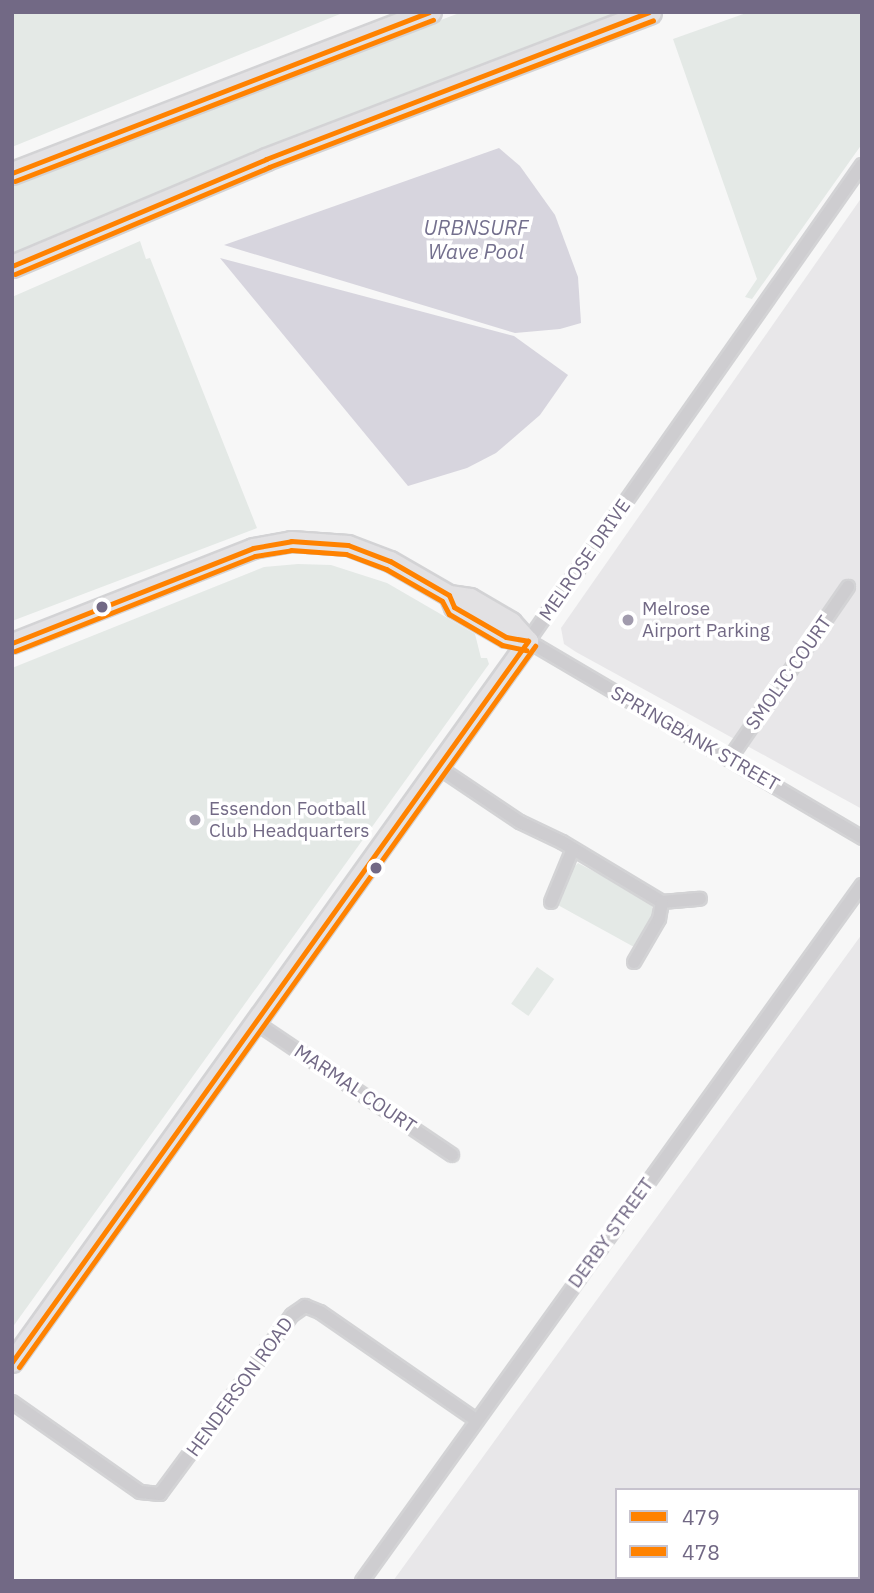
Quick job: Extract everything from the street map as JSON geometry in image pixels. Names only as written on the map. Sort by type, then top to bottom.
[{"type":"main road","points":[[12,173],[430,12]]},
{"type":"main road","points":[[12,266],[266,159],[650,12]]},
{"type":"street","name":"MELROSE DRIVE","points":[[12,1362],[258,1024],[862,166]]},
{"type":"street","points":[[12,643],[253,548],[291,541],[329,542],[369,552],[449,595],[454,607],[506,637],[528,642]]},
{"type":"street","name":"SMOLIC COURT","points":[[730,758],[848,587]]},
{"type":"street","name":"SPRINGBANK STREET","points":[[528,642],[730,758],[862,838]]},
{"type":"street","points":[[438,767],[520,822],[573,849],[662,902],[700,899]]},
{"type":"street","points":[[551,902],[573,849]]},
{"type":"street","name":"DERBY STREET","points":[[362,1581],[862,885]]},
{"type":"street","points":[[634,962],[659,919],[662,902]]},
{"type":"street","name":"MARMAL COURT","points":[[258,1024],[452,1155]]},
{"type":"street","name":"HENDERSON ROAD","points":[[12,1402],[140,1492],[160,1494],[292,1315],[305,1306],[320,1311],[477,1420]]},
{"type":"shaded area","points":[[18,12],[345,12],[12,147],[12,15]]},
{"type":"shaded area","points":[[462,12],[624,12],[12,258],[12,183]]},
{"type":"shaded area","points":[[749,12],[862,12],[862,144],[752,299],[745,297],[757,279],[673,39]]},
{"type":"shaded area","points":[[862,197],[862,809],[576,652],[564,644],[561,628]]},
{"type":"shaded area","points":[[140,241],[146,259],[150,258],[257,528],[12,621],[12,297]]},
{"type":"shaded area","name":"Essendon Football Club Headquarters","points":[[331,565],[387,583],[475,634],[481,658],[487,658],[489,664],[12,1328],[12,668],[264,567]]},
{"type":"shaded area","points":[[578,863],[652,902],[653,921],[634,947],[556,904],[568,873]]},
{"type":"shaded area","points":[[862,934],[862,1581],[393,1581]]},
{"type":"shaded area","points":[[537,967],[554,979],[528,1016],[511,1004]]},
{"type":"water","name":"URBNSURF Wave Pool","points":[[499,148],[520,166],[555,215],[578,277],[581,323],[560,329],[515,333],[224,245]]},
{"type":"water","name":"URBNSURF Wave Pool","points":[[220,258],[514,336],[568,375],[540,415],[496,453],[467,468],[408,486]]},
{"type":"transit line","name":"479","points":[[12,173],[429,12]]},
{"type":"transit line","name":"479","points":[[12,266],[266,159],[649,12]]},
{"type":"transit line","name":"478","points":[[15,181],[433,20]]},
{"type":"transit line","name":"478","points":[[15,274],[269,167],[653,20]]},
{"type":"transit line","name":"479","points":[[12,643],[253,548],[291,541],[348,545],[390,561],[449,595],[454,607],[506,637],[528,641]]},
{"type":"transit line","name":"478","points":[[15,651],[255,556],[291,550],[346,554],[386,569],[442,601],[449,614],[502,645],[526,650]]},
{"type":"transit line","name":"479","points":[[12,1362],[528,641]]},
{"type":"transit line","name":"478","points":[[19,1367],[535,646]]},
{"type":"place","name":"Melrose Airport Parking","points":[[628,620]]},
{"type":"place","name":"Essendon Football Club Headquarters","points":[[195,820]]}]
